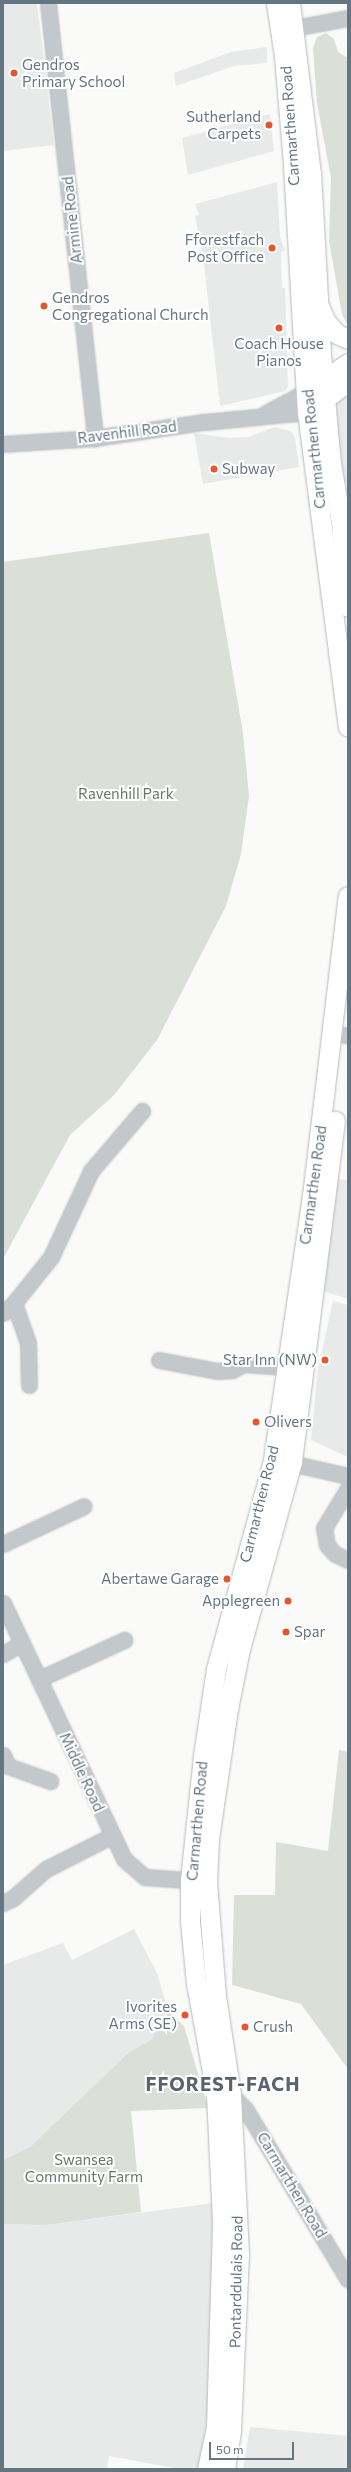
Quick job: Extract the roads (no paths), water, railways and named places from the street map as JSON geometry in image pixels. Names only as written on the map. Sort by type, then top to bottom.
[{"type":"main road","name":"Carmarthen Road","points":[[276,3],[284,56],[307,391],[307,412],[348,726]]},
{"type":"main road","name":"Carmarthen Road","points":[[290,3],[311,173],[317,303],[323,379],[331,463],[344,524],[348,607]]},
{"type":"main road","points":[[317,303],[326,322],[336,334],[348,339]]},
{"type":"main road","points":[[307,391],[348,363]]},
{"type":"main road","points":[[307,412],[348,382]]},
{"type":"main road","name":"Carmarthen Road","points":[[223,2094],[216,1996],[199,1881],[203,1756],[216,1669],[273,1460],[312,1196],[348,896]]},
{"type":"main road","name":"Carmarthen Road","points":[[199,1881],[209,1839],[228,1709],[240,1649],[292,1461],[347,1035],[348,1015]]},
{"type":"main road","name":"Pontarddulais Road","points":[[207,2469],[216,2426],[222,2245],[223,2094]]},
{"type":"main road","name":"Pontarddulais Road","points":[[223,2094],[239,2254],[231,2430],[225,2469]]},
{"type":"street","name":"Armine Road","points":[[48,3],[95,438]]},
{"type":"street","points":[[294,28],[348,18]]},
{"type":"street","name":"Ravenhill Road","points":[[252,418],[283,406],[307,391]]},
{"type":"street","name":"Ravenhill Road","points":[[3,444],[95,438],[307,412]]},
{"type":"street","points":[[3,1313],[14,1303],[51,1257],[91,1171],[142,1111]]},
{"type":"street","points":[[14,1303],[28,1343],[29,1385]]},
{"type":"street","points":[[159,1360],[218,1370],[232,1370],[244,1364],[287,1367]]},
{"type":"street","points":[[273,1460],[292,1461],[348,1476]]},
{"type":"street","points":[[348,1488],[324,1528],[327,1545],[334,1554],[348,1560]]},
{"type":"street","points":[[3,1544],[84,1506]]},
{"type":"street","name":"Middle Road","points":[[3,1603],[111,1836],[124,1860],[145,1877],[199,1881]]},
{"type":"street","points":[[39,1679],[124,1640]]},
{"type":"street","points":[[3,1654],[22,1643]]},
{"type":"street","points":[[5,1763],[50,1781]]},
{"type":"street","points":[[3,1903],[13,1898],[46,1869],[111,1836]]},
{"type":"street","name":"Carmarthen Road","points":[[223,2094],[246,2110],[348,2280]]},
{"type":"place","name":"Gendros Primary School","points":[[14,73]]},
{"type":"place","name":"Sutherland Carpets","points":[[269,125]]},
{"type":"place","name":"Fforestfach Post Office","points":[[272,248]]},
{"type":"place","name":"Gendros Congregational Church","points":[[44,306]]},
{"type":"place","name":"Coach House Pianos","points":[[279,328]]},
{"type":"place","name":"Subway","points":[[214,469]]},
{"type":"place","name":"Star Inn (NW)","points":[[325,1360]]},
{"type":"place","name":"Olivers","points":[[256,1422]]},
{"type":"place","name":"Abertawe Garage","points":[[227,1579]]},
{"type":"place","name":"Applegreen","points":[[288,1601]]},
{"type":"place","name":"Spar","points":[[286,1632]]},
{"type":"place","name":"Ivorites Arms (SE)","points":[[185,2015]]},
{"type":"place","name":"Crush","points":[[245,2027]]},
{"type":"district","name":"FFOREST-FACH","points":[[223,2084]]},
{"type":"park label","name":"Ravenhill Park","points":[[126,794]]},
{"type":"park label","name":"Swansea Community Farm","points":[[84,2168]]}]
